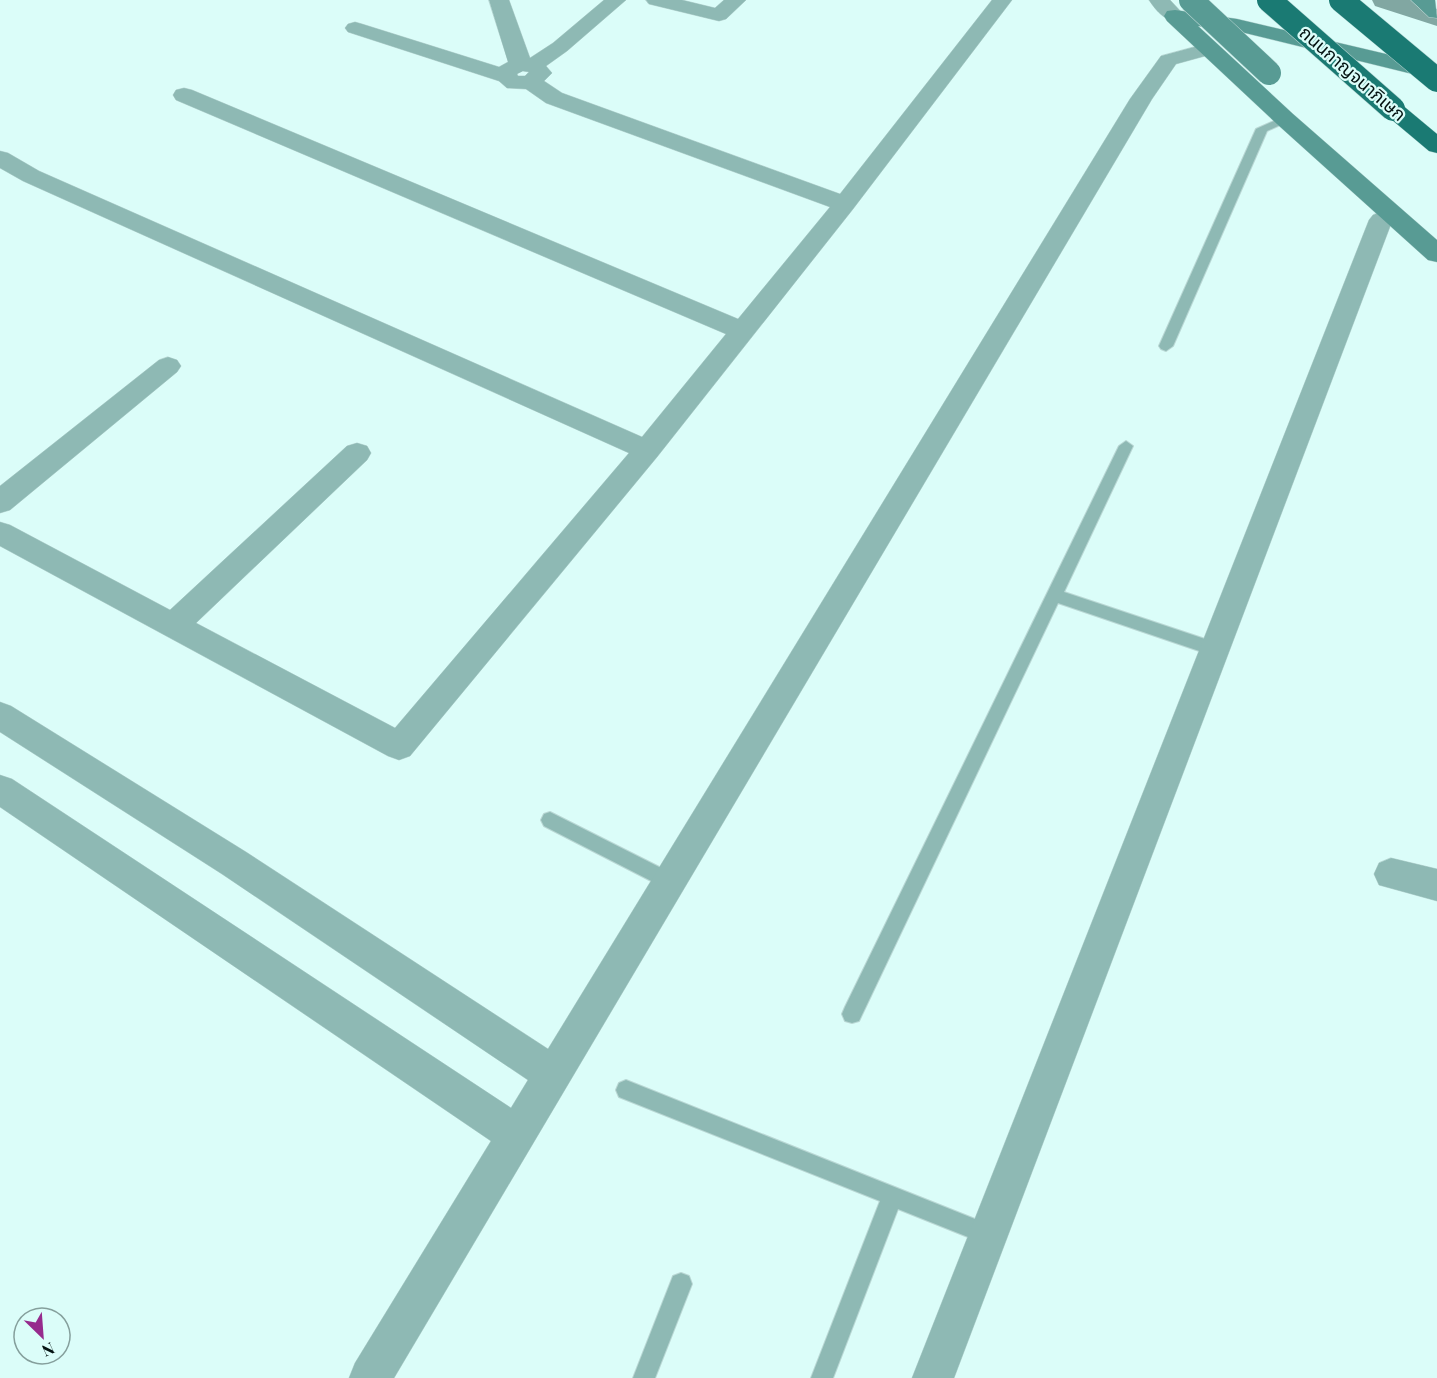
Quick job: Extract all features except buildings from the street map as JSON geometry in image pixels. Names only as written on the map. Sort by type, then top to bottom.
[{"type":"highway","name":"ถนนกาญจนาภิเษก","points":[[1269,0],[1437,146]]},
{"type":"highway","points":[[1341,0],[1437,80]]},
{"type":"main road","points":[[1422,0],[1437,12]]},
{"type":"main road","points":[[1175,5],[1209,49],[1286,96],[1393,214],[1437,254]]},
{"type":"main road","points":[[1175,5],[1237,25],[1437,73]]},
{"type":"main road","points":[[1175,5],[1286,96],[1437,230]]},
{"type":"street","points":[[500,0],[522,71]]},
{"type":"street","points":[[522,71],[560,47],[616,0]]},
{"type":"street","points":[[656,0],[719,15],[736,0]]},
{"type":"street","points":[[0,533],[399,746],[647,450],[846,204],[1002,0]]},
{"type":"street","points":[[355,28],[522,71],[554,98],[846,204]]},
{"type":"street","points":[[370,1378],[1141,99],[1168,60],[1209,49]]},
{"type":"street","points":[[184,95],[743,331]]},
{"type":"street","points":[[0,158],[53,186],[647,450]]},
{"type":"street","points":[[933,1378],[1381,220],[1393,214]]},
{"type":"street","points":[[0,502],[168,366]]},
{"type":"street","points":[[173,626],[357,453]]},
{"type":"street","points":[[0,715],[234,863],[553,1074]]},
{"type":"street","points":[[0,789],[517,1136]]},
{"type":"street","points":[[1391,874],[1437,885]]},
{"type":"lane","points":[[1166,346],[1262,129],[1286,96]]},
{"type":"lane","points":[[852,1014],[1126,446]]},
{"type":"lane","points":[[1054,595],[1214,649]]},
{"type":"lane","points":[[550,820],[669,881]]},
{"type":"lane","points":[[626,1090],[988,1234]]},
{"type":"lane","points":[[822,1378],[892,1197]]},
{"type":"lane","points":[[644,1378],[681,1284]]},
{"type":"waterway","points":[[1385,0],[1437,18]]}]
